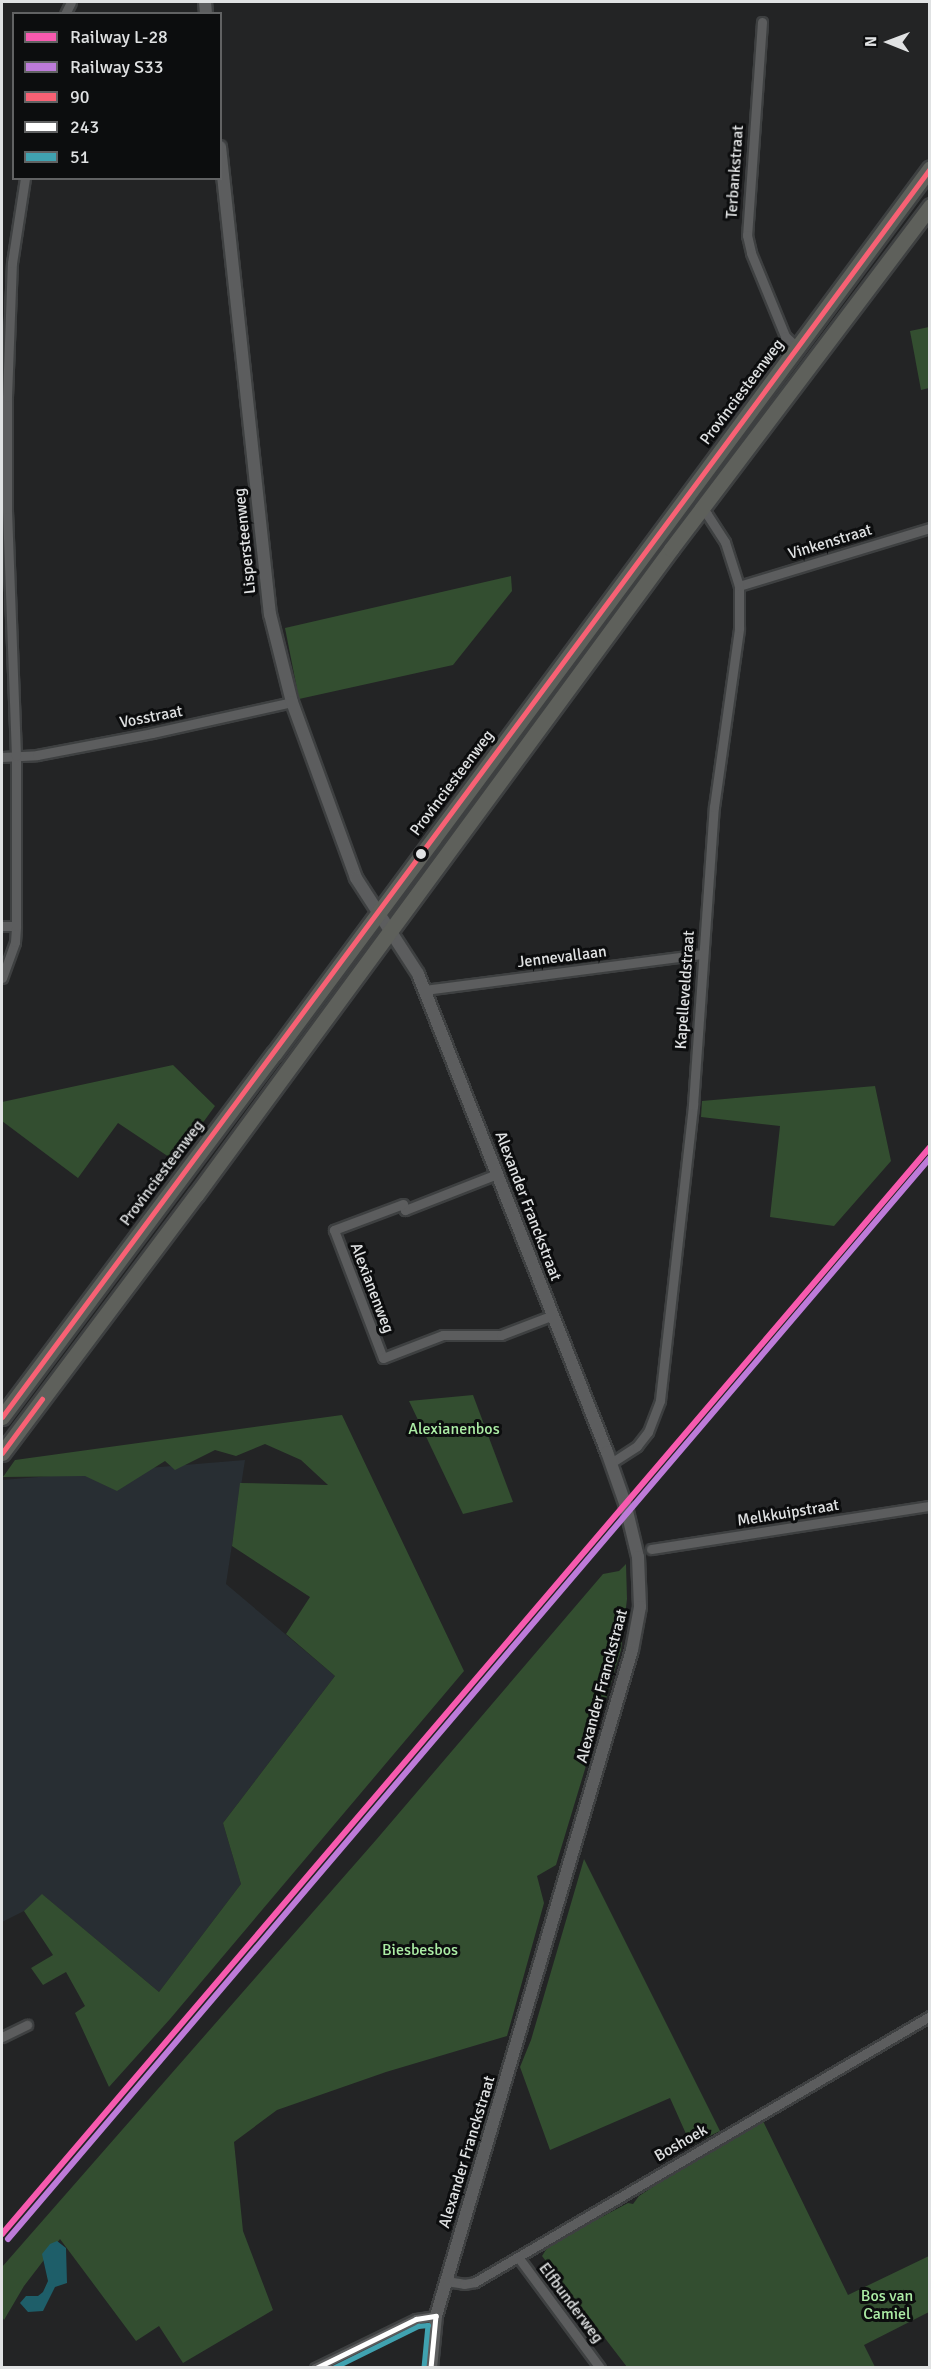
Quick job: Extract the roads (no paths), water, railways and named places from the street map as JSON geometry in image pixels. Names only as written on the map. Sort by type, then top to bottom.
[{"type":"main road","name":"Provinciesteenweg","points":[[2,1417],[930,168]]},
{"type":"main road","points":[[2,1453],[203,1186],[700,511],[930,206]]},
{"type":"main road","points":[[708,469],[700,488],[701,493],[708,496],[715,491]]},
{"type":"street","name":"Terbankstraat","points":[[762,22],[747,235],[751,253],[785,336],[798,348]]},
{"type":"street","name":"Lispersteenweg","points":[[222,166],[270,614],[292,702],[356,878],[390,931]]},
{"type":"street","points":[[2,978],[15,942],[16,926],[16,756],[7,612],[4,429],[12,264],[25,180]]},
{"type":"street","name":"Kapelleveldstraat","points":[[611,1463],[637,1446],[648,1432],[660,1400],[693,1105],[714,807],[739,628],[739,586],[725,542],[707,514],[700,511]]},
{"type":"street","name":"Vinkenstraat","points":[[739,586],[930,528]]},
{"type":"street","name":"Vosstraat","points":[[2,757],[152,733],[292,702]]},
{"type":"street","points":[[2,926],[16,926]]},
{"type":"street","name":"Alexander Franckstraat","points":[[390,931],[406,953],[424,990],[611,1463],[625,1503],[638,1557],[640,1607],[636,1630],[436,2316],[431,2367]]},
{"type":"street","name":"Jennevallaan","points":[[424,990],[703,954]]},
{"type":"street","name":"Alexianenweg","points":[[497,1174],[405,1210],[403,1204],[334,1230],[379,1348],[383,1358],[443,1335],[501,1335],[553,1315]]},
{"type":"street","name":"Melkkuipstraat","points":[[651,1549],[930,1506]]},
{"type":"street","name":"Boshoek","points":[[446,2281],[470,2284],[930,2016]]},
{"type":"street","points":[[2,2037],[27,2025]]},
{"type":"street","name":"Elfbunderweg","points":[[518,2257],[600,2367]]},
{"type":"street","points":[[315,2367],[416,2319],[436,2316]]},
{"type":"water","points":[[57,2241],[66,2248],[67,2283],[55,2287],[43,2311],[28,2312],[20,2303],[26,2296],[38,2296],[43,2292],[48,2281],[42,2254],[50,2244]]},
{"type":"rail line","name":"L-28","points":[[2,2234],[930,1147]]},
{"type":"rail line","name":"S33","points":[[8,2239],[930,1158]]},
{"type":"park label","name":"Alexianenbos","points":[[454,1429]]},
{"type":"park label","name":"Biesbesbos","points":[[420,1950]]},
{"type":"park label","name":"Bos van Camiel","points":[[887,2305]]}]
